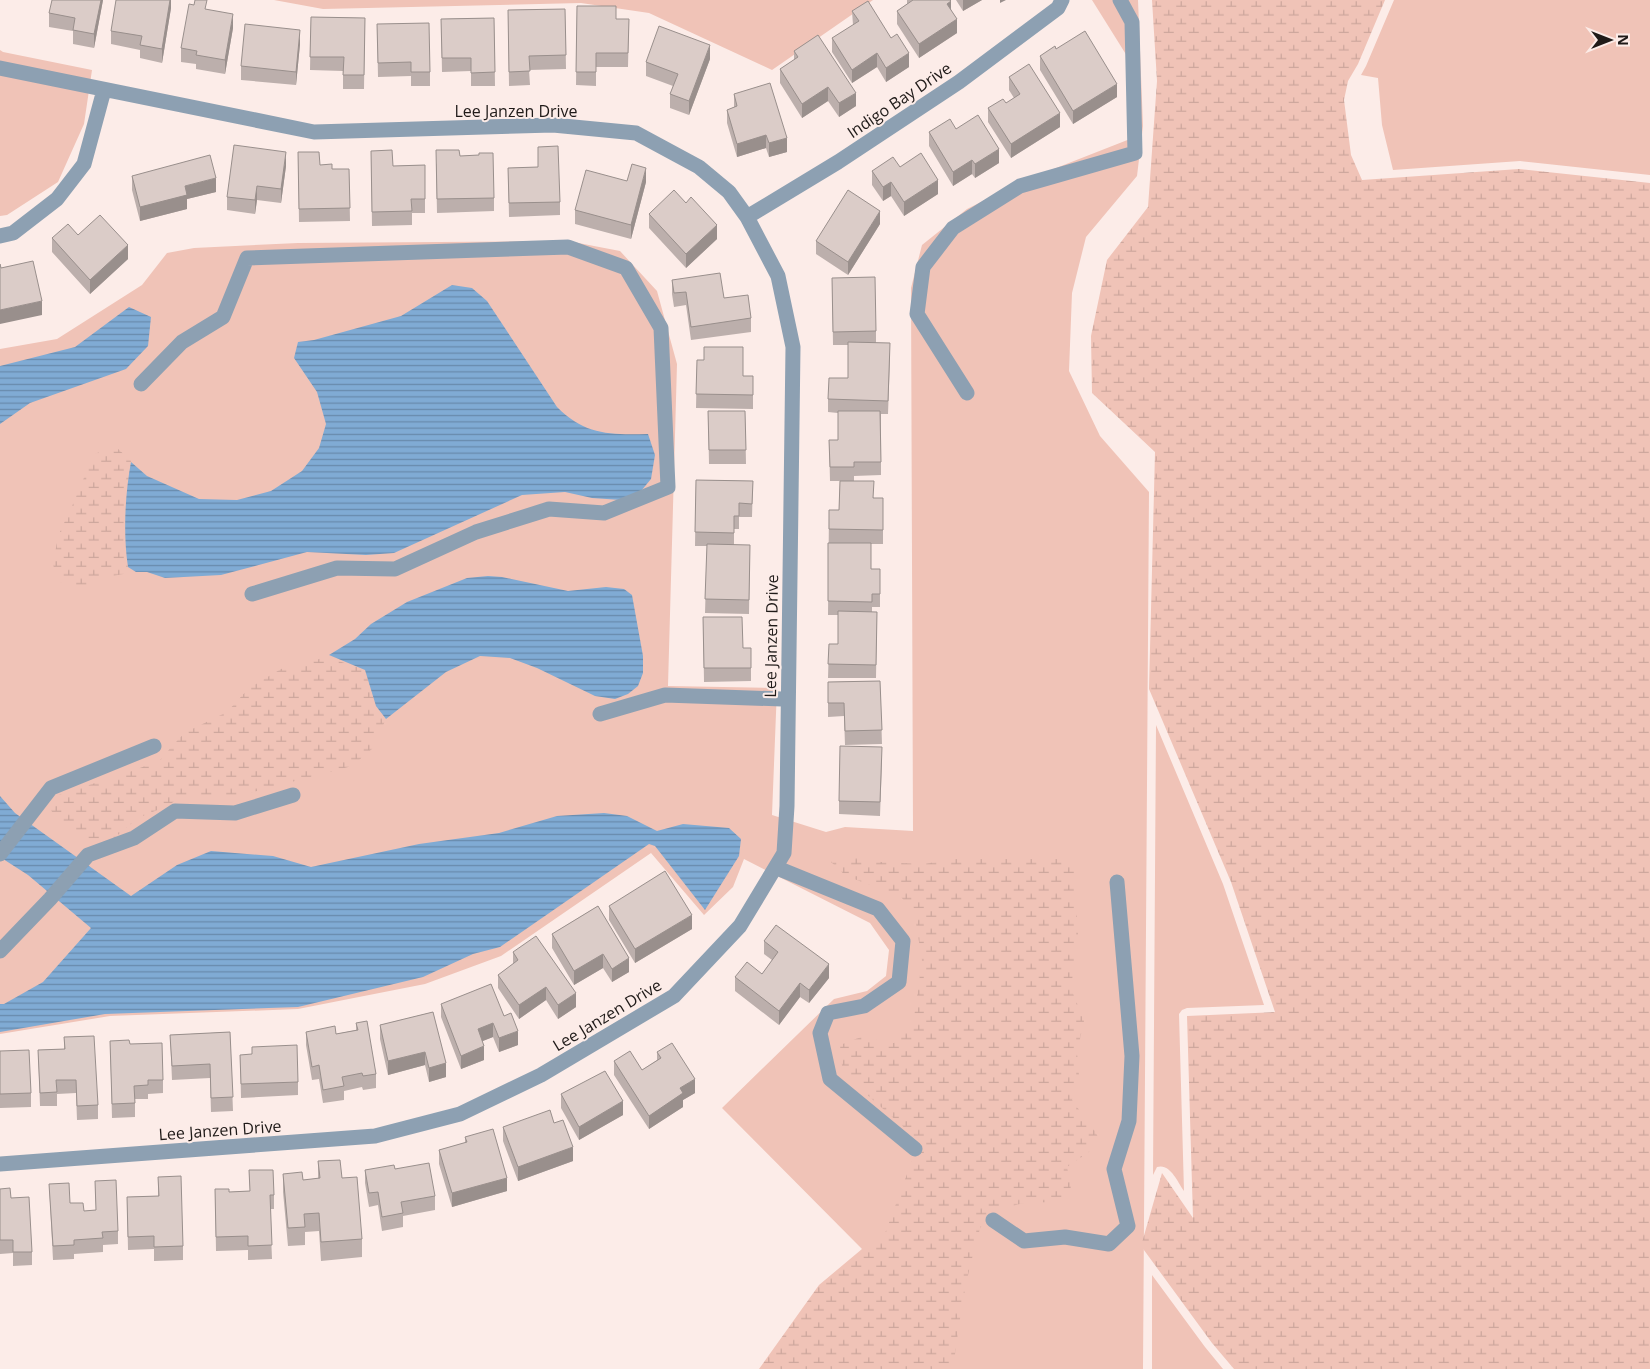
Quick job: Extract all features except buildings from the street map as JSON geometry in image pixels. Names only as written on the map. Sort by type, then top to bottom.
[{"type":"street","name":"Indigo Bay Drive","points":[[747,217],[838,162],[959,82],[1058,8],[1062,0]]},
{"type":"street","points":[[968,393],[917,314],[923,267],[953,228],[1020,186],[1135,153],[1132,22],[1120,0]]},
{"type":"street","name":"Lee Janzen Drive","points":[[0,68],[314,132],[553,125],[636,133],[699,167],[730,192],[747,217],[778,276],[793,347],[787,806],[784,853],[740,926],[674,996],[541,1075],[460,1114],[375,1136],[0,1164]]},
{"type":"street","points":[[0,236],[13,233],[57,199],[84,164],[104,90]]},
{"type":"street","points":[[141,384],[182,342],[224,317],[248,258],[568,246],[626,268],[661,328],[668,486],[604,513],[549,508],[476,532],[395,569],[337,568],[252,594]]},
{"type":"street","points":[[600,714],[665,695],[782,699]]},
{"type":"street","points":[[0,854],[51,788],[154,746]]},
{"type":"street","points":[[0,951],[50,899],[88,855],[134,838],[174,810],[235,813],[293,795]]},
{"type":"street","points":[[782,870],[878,908],[902,941],[899,982],[864,1006],[828,1013],[820,1033],[830,1079],[915,1149]]},
{"type":"street","points":[[993,1220],[1024,1241],[1065,1237],[1109,1244],[1128,1226],[1114,1169],[1129,1121],[1132,1056],[1117,882]]},
{"type":"green space","points":[[274,0],[873,0],[772,70],[649,13],[581,3],[323,9]]},
{"type":"green space","points":[[1092,0],[1138,0],[1143,126],[1137,176],[1086,237],[1072,293],[1069,371],[1100,436],[1149,492],[1143,1369],[941,1369],[862,1249],[722,1108],[834,999],[867,991],[886,976],[889,950],[870,923],[744,859],[733,887],[704,915],[651,853],[501,956],[425,984],[298,1009],[110,1016],[0,1034],[0,349],[57,339],[142,285],[167,253],[194,248],[298,243],[568,241],[620,251],[657,291],[677,364],[668,686],[777,688],[772,815],[826,832],[845,827],[913,831],[911,288],[922,245],[967,209],[1023,181],[1130,139],[1127,56]]},
{"type":"green space","points":[[1152,0],[1385,0],[1358,64],[1348,81],[1344,100],[1351,155],[1362,180],[1519,169],[1650,183],[1650,1369],[1234,1369],[1212,1343],[1141,1246],[1162,1173],[1193,1218],[1187,1016],[1275,1012],[1231,882],[1149,689],[1155,452],[1092,393],[1091,336],[1107,260],[1148,207],[1157,81]]},
{"type":"green space","points":[[1394,0],[1650,0],[1650,175],[1520,161],[1393,170],[1382,125],[1378,78],[1361,75]]},
{"type":"green space","points":[[0,50],[92,70],[84,124],[58,182],[7,215],[0,216]]},
{"type":"green space","points":[[116,447],[131,461],[127,483],[124,546],[128,567],[134,572],[102,578],[91,588],[80,589],[60,582],[53,565],[58,536],[94,454]]},
{"type":"green space","points":[[327,657],[365,670],[376,706],[386,719],[372,749],[352,766],[238,796],[181,797],[167,806],[138,818],[113,839],[92,840],[77,835],[48,808],[52,797],[159,761],[184,733],[227,712],[249,688],[281,669]]},
{"type":"green space","points":[[1156,725],[1223,884],[1264,1005],[1187,1008],[1179,1014],[1184,1191],[1173,1174],[1166,1168],[1162,1166],[1157,1167],[1153,1175]]},
{"type":"green space","points":[[847,856],[881,862],[923,864],[956,859],[1066,859],[1074,869],[1078,934],[1071,988],[1084,1021],[1077,1052],[1079,1076],[1072,1100],[1098,1137],[1089,1152],[1067,1167],[1071,1187],[1059,1203],[1018,1204],[999,1211],[983,1223],[979,1231],[965,1288],[953,1369],[759,1369],[819,1285],[862,1249],[884,1236],[913,1158],[923,1144],[848,1078],[842,1066],[840,1045],[861,1037],[894,1043],[913,1025],[922,960],[914,911],[900,896],[846,876],[831,862]]},
{"type":"green space","points":[[1152,1275],[1205,1347],[1223,1369],[1152,1369]]},
{"type":"water","points":[[452,285],[472,288],[487,301],[557,407],[567,416],[588,428],[599,431],[622,434],[648,434],[655,455],[651,479],[641,491],[621,500],[592,498],[565,492],[522,495],[394,553],[366,555],[307,552],[221,575],[165,578],[147,572],[136,572],[128,567],[125,514],[131,462],[147,476],[199,499],[237,500],[271,491],[302,471],[319,448],[326,424],[317,392],[294,358],[298,342],[314,340],[401,316]]},
{"type":"water","points":[[129,307],[151,317],[148,346],[126,369],[30,403],[0,424],[0,366],[75,347]]},
{"type":"water","points":[[502,577],[568,591],[606,587],[624,589],[632,595],[643,656],[643,673],[638,686],[628,694],[615,699],[595,696],[537,668],[510,658],[480,656],[446,672],[386,719],[376,706],[365,670],[329,655],[355,639],[371,624],[407,602],[467,578]]},
{"type":"water","points":[[0,796],[15,813],[131,896],[177,865],[211,851],[273,856],[311,867],[419,844],[499,833],[557,816],[604,813],[627,816],[657,831],[683,824],[729,828],[741,839],[739,856],[705,910],[655,846],[649,844],[500,947],[473,954],[423,977],[298,1007],[105,1014],[0,1032],[0,1004],[4,1004],[43,982],[91,928],[28,875],[0,857]]}]
